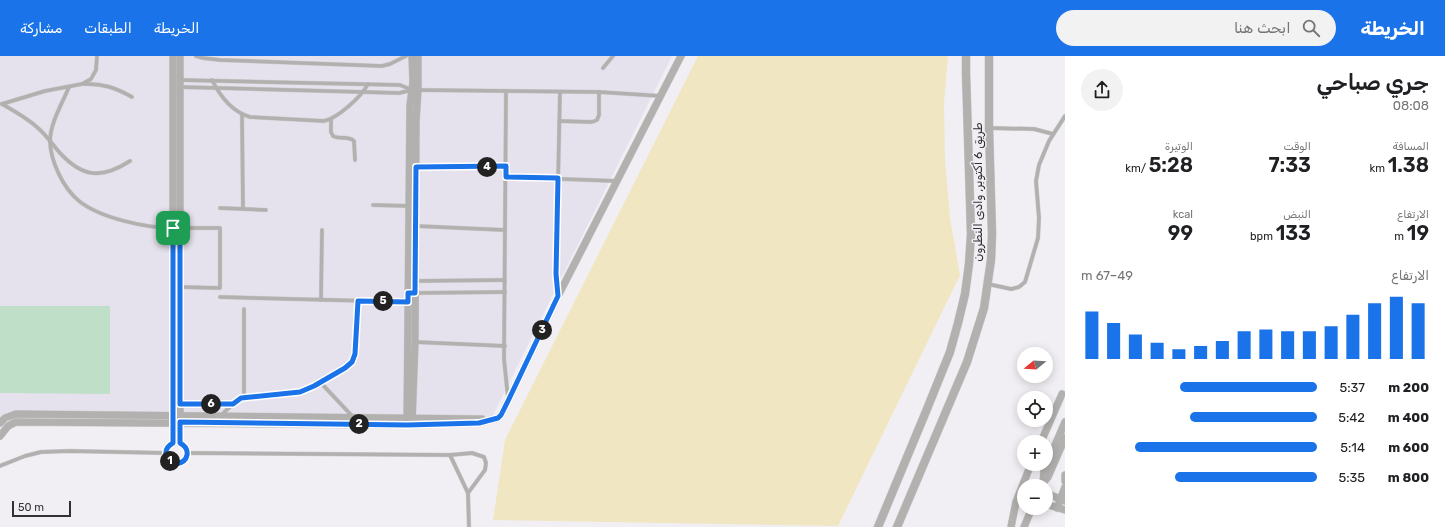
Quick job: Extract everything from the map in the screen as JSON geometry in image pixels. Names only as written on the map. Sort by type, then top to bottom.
[{"type":"street","points":[[173,56],[177,83]]},
{"type":"street","points":[[176,443],[177,83],[180,56]]},
{"type":"street","points":[[412,56],[416,122],[410,206],[415,281],[412,293]]},
{"type":"street","points":[[415,90],[418,56]]},
{"type":"street","points":[[0,423],[5,418],[16,414],[176,420],[213,423],[479,423],[494,420],[501,415],[558,296],[681,56]]},
{"type":"street","name":"طريق 6 أكتوبر, وادى النطرون","points":[[878,527],[950,352],[965,294],[971,234],[966,56]]},
{"type":"street","name":"طريق 6 أكتوبر, وادى النطرون","points":[[897,527],[967,362],[984,308],[988,284],[992,234],[989,56]]},
{"type":"street","points":[[410,422],[413,167]]},
{"type":"street","points":[[176,287],[180,404],[176,420]]},
{"type":"street","points":[[1044,435],[1062,394]]},
{"type":"street","points":[[0,436],[8,426],[16,422],[176,420],[220,417],[353,417],[410,422]]},
{"type":"street","points":[[1043,479],[1044,471],[1065,422]]},
{"type":"street","points":[[1046,479],[1065,438]]},
{"type":"street","points":[[1011,527],[1016,502],[1029,471]]},
{"type":"street","points":[[1065,475],[1065,481]]},
{"type":"street","points":[[1057,508],[1063,500],[1065,487]]},
{"type":"street","points":[[1053,496],[1063,500]]},
{"type":"street","points":[[1053,507],[1065,510]]},
{"type":"street","points":[[1024,527],[1029,515]]},
{"type":"lane","points":[[82,84],[91,79],[96,70],[97,56]]},
{"type":"lane","points":[[196,56],[220,60],[382,66],[390,64],[406,56]]},
{"type":"lane","points":[[603,68],[613,56]]},
{"type":"lane","points":[[212,80],[216,88],[231,106],[242,115],[250,117],[317,120],[331,119],[364,92],[368,84]]},
{"type":"lane","points":[[177,83],[212,80],[368,84],[400,85],[415,90]]},
{"type":"lane","points":[[177,83],[216,88],[364,92],[403,93],[415,90],[599,92],[661,96]]},
{"type":"lane","points":[[1,105],[45,91],[82,84],[108,86],[120,90],[132,97]]},
{"type":"lane","points":[[69,87],[57,114],[50,141],[52,156],[57,169],[66,186],[79,200],[90,208],[133,223],[163,228],[220,228],[220,288],[176,287]]},
{"type":"lane","points":[[506,92],[505,373],[508,401]]},
{"type":"lane","points":[[558,296],[556,274],[560,92]]},
{"type":"lane","points":[[559,121],[592,122],[597,120],[599,115],[599,92]]},
{"type":"lane","points":[[1,105],[33,124],[70,162],[80,170],[92,174],[105,173],[117,169],[130,161]]},
{"type":"lane","points":[[242,115],[243,209]]},
{"type":"lane","points":[[988,284],[1011,290],[1019,287],[1025,282],[1038,238],[1039,218],[1036,191],[1037,173],[1045,149],[1065,116]]},
{"type":"lane","points":[[331,119],[331,132],[333,136],[337,138],[351,138],[354,141],[355,160]]},
{"type":"lane","points":[[990,128],[1034,129],[1053,134]]},
{"type":"lane","points":[[413,167],[506,166]]},
{"type":"lane","points":[[506,177],[617,181]]},
{"type":"lane","points":[[373,205],[410,206]]},
{"type":"lane","points":[[220,208],[266,210]]},
{"type":"lane","points":[[412,226],[505,230]]},
{"type":"lane","points":[[320,300],[322,230]]},
{"type":"lane","points":[[415,281],[505,280]]},
{"type":"lane","points":[[412,293],[505,292]]},
{"type":"lane","points":[[220,297],[412,302]]},
{"type":"lane","points":[[213,423],[239,399],[293,393],[307,389],[345,368],[353,358],[358,301]]},
{"type":"lane","points":[[244,309],[244,398]]},
{"type":"lane","points":[[411,342],[505,346]]},
{"type":"lane","points":[[321,382],[353,417]]},
{"type":"lane","points":[[180,404],[233,404]]},
{"type":"lane","points":[[176,443],[185,447],[187,453],[183,462],[176,464],[168,460],[166,453],[168,447],[176,443]]},
{"type":"lane","points":[[0,466],[25,456],[41,452],[69,451],[166,453]]},
{"type":"lane","points":[[187,453],[450,455],[472,453],[484,457],[486,463],[485,470],[468,493]]},
{"type":"lane","points":[[450,455],[468,493],[469,527]]},
{"type":"shaded area","points":[[0,56],[672,56],[489,423],[0,418]]},
{"type":"green space","points":[[0,306],[110,306],[110,394],[0,393]]},
{"type":"sand","points":[[698,56],[948,56],[944,103],[945,161],[950,218],[960,275],[838,526],[493,520],[505,440]]},
{"type":"route","points":[[506,166],[506,177],[558,178],[556,284],[558,296],[501,415],[494,420],[486,421],[484,423],[407,425],[180,422],[180,443],[183,444],[187,450],[187,457],[183,462],[176,464],[170,462],[166,456],[166,450],[170,444],[173,443],[173,228],[180,228],[180,404],[233,404],[241,398],[300,392],[314,386],[345,368],[352,362],[355,354],[358,301],[408,302],[408,293],[415,293],[416,167],[506,166]]}]
